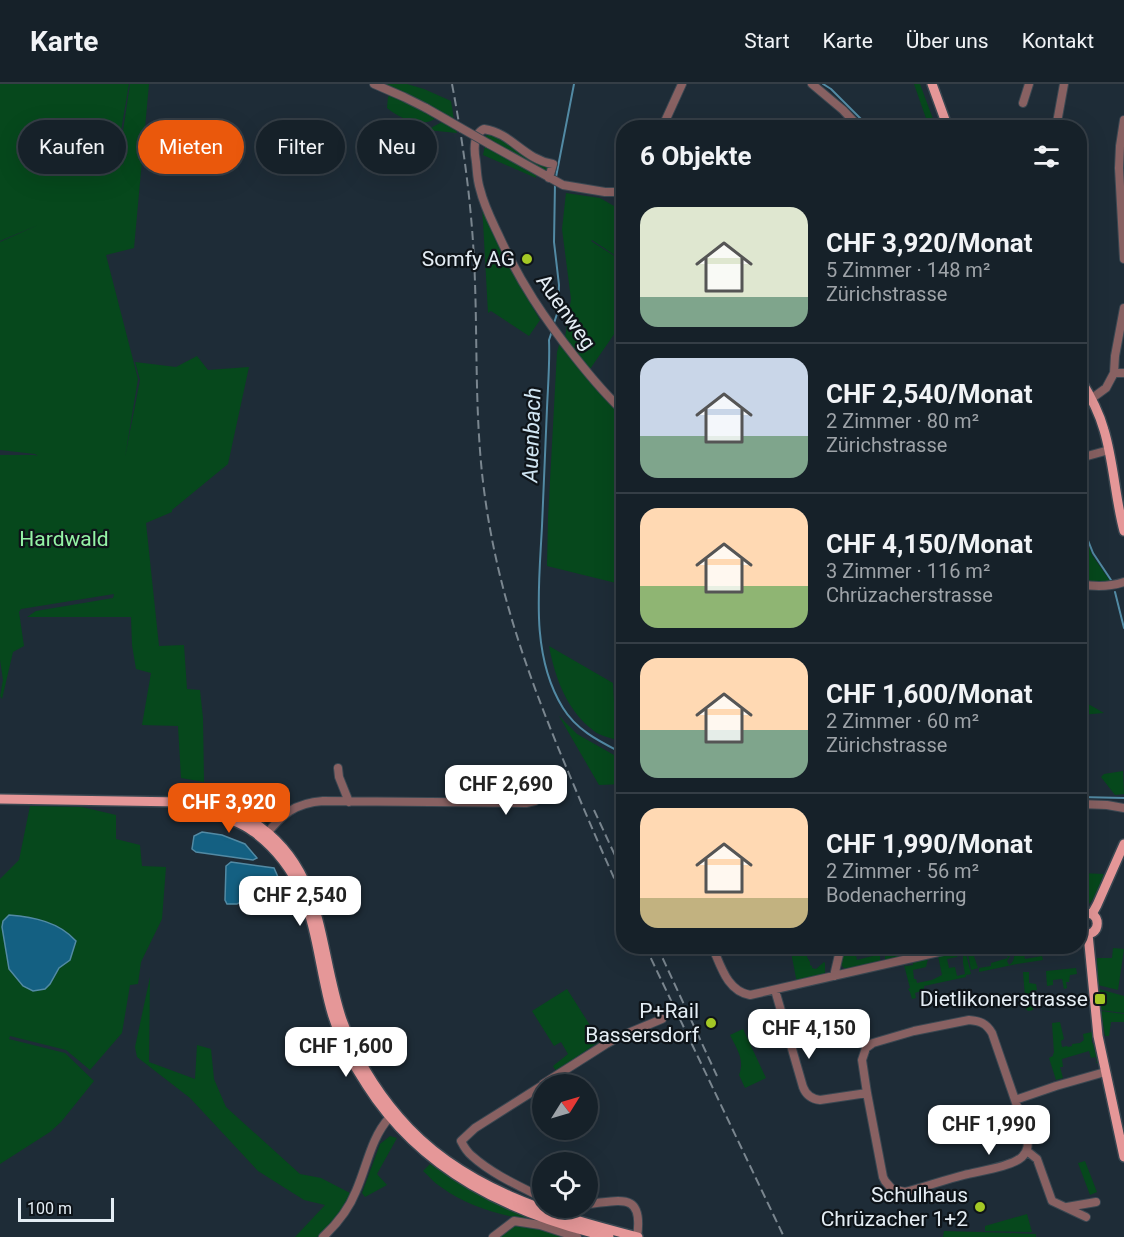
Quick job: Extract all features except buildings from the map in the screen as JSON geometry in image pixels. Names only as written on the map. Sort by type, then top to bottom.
[{"type":"main road","points":[[932,84],[945,120]]},
{"type":"main road","points":[[1087,391],[1104,428],[1124,531]]},
{"type":"main road","points":[[0,799],[181,802],[228,818],[264,836],[287,867],[303,895],[315,931],[334,1021],[349,1056],[374,1098],[426,1149],[461,1179],[499,1200],[566,1225],[609,1237]]},
{"type":"main road","points":[[1092,914],[1124,844]]},
{"type":"main road","points":[[1087,913],[1097,919],[1094,932],[1087,933]]},
{"type":"main road","points":[[1087,954],[1098,1036],[1105,1072],[1121,1129],[1124,1157]]},
{"type":"main road","points":[[426,1149],[503,1193],[569,1218],[638,1237]]},
{"type":"street","points":[[374,84],[426,108],[563,185],[605,192],[616,190]]},
{"type":"street","points":[[666,120],[682,84]]},
{"type":"street","points":[[812,84],[852,120]]},
{"type":"street","points":[[1023,103],[1029,84]]},
{"type":"street","points":[[1057,120],[1064,84]]},
{"type":"street","points":[[1124,120],[1119,168],[1124,259]]},
{"type":"street","name":"Auenweg","points":[[554,180],[553,164],[536,159],[493,130],[482,129],[477,135],[475,157],[481,195],[514,267],[548,323],[588,374],[616,404]]},
{"type":"street","points":[[1087,402],[1106,388],[1114,373],[1124,308]]},
{"type":"street","points":[[1114,373],[1124,373]]},
{"type":"street","points":[[1087,456],[1109,450]]},
{"type":"street","points":[[1087,585],[1114,585],[1124,582]]},
{"type":"street","points":[[338,768],[339,777],[349,802]]},
{"type":"street","points":[[264,836],[277,821],[290,811],[310,802],[526,803],[535,801]]},
{"type":"street","points":[[1087,804],[1107,804],[1124,808]]},
{"type":"street","points":[[716,954],[732,987],[750,995],[930,954]]},
{"type":"street","points":[[834,976],[839,954]]},
{"type":"street","points":[[775,990],[806,1093],[820,1100],[867,1094]]},
{"type":"street","points":[[560,1074],[621,1036],[662,1020]]},
{"type":"street","points":[[977,1020],[988,1027],[992,1033],[1015,1100],[1028,1144],[1027,1151],[1021,1158],[1014,1162],[924,1187],[905,1192],[898,1191],[892,1189],[883,1177],[867,1094],[863,1055],[869,1045],[881,1040],[914,1031],[977,1020]]},
{"type":"street","points":[[1015,1100],[1105,1072]]},
{"type":"street","points":[[532,1092],[475,1128],[461,1141],[472,1157],[532,1192]]},
{"type":"street","points":[[323,1237],[338,1222],[349,1206],[378,1132],[395,1118]]},
{"type":"street","points":[[1027,1151],[1037,1159],[1053,1201],[1086,1217]]},
{"type":"street","points":[[598,1203],[619,1200],[627,1201],[635,1207],[639,1214],[638,1237]]},
{"type":"street","points":[[1067,1207],[1096,1202]]},
{"type":"street","points":[[493,1237],[514,1221],[540,1225],[577,1237]]},
{"type":"green space","name":"Hardwald","points":[[0,84],[129,84],[123,120],[18,120],[18,174],[126,174],[125,120],[130,84],[149,84],[146,120],[138,120],[138,174],[141,174],[134,248],[106,255],[138,379],[125,457],[140,380],[135,362],[176,367],[197,356],[208,370],[249,367],[228,464],[172,512],[146,523],[159,646],[184,645],[187,689],[200,690],[204,782],[181,778],[178,726],[142,725],[151,673],[136,669],[131,617],[27,617],[36,611],[113,598],[114,594],[21,609],[19,612],[24,646],[13,652],[2,699],[0,696],[3,680],[0,660],[0,455],[38,456],[35,454],[0,450],[0,242],[38,225],[0,241]]},
{"type":"green space","points":[[386,84],[407,84],[451,101],[454,120]]},
{"type":"green space","points":[[914,84],[920,84],[933,120],[927,120]]},
{"type":"green space","points":[[391,94],[435,119],[408,120],[397,115],[387,108],[388,97]]},
{"type":"green space","points":[[442,122],[456,130],[457,133],[437,131],[437,125]]},
{"type":"green space","points":[[492,132],[549,168],[547,173],[484,137]]},
{"type":"green space","points":[[485,146],[536,174],[536,178],[483,155]]},
{"type":"green space","points":[[566,193],[600,198],[616,209],[616,256],[591,241],[616,257],[616,332],[590,369],[565,338],[571,299],[562,229]]},
{"type":"green space","points":[[482,203],[505,259],[540,320],[529,336],[491,311],[488,313]]},
{"type":"green space","points":[[560,342],[616,407],[616,583],[547,566],[557,352]]},
{"type":"green space","points":[[1089,547],[1110,581],[1087,580],[1087,548]]},
{"type":"green space","points":[[549,646],[613,683],[616,740],[596,733],[576,714],[559,682]]},
{"type":"green space","points":[[1087,704],[1090,705],[1104,713],[1087,714]]},
{"type":"green space","points":[[559,716],[577,734],[616,756],[616,784],[599,785]]},
{"type":"green space","points":[[1123,771],[1124,794],[1115,795],[1101,777],[1104,774]]},
{"type":"green space","points":[[30,806],[82,807],[116,815],[116,839],[140,845],[142,866],[166,867],[162,919],[141,962],[138,984],[130,985],[122,1033],[90,1070],[66,1050],[10,1036],[9,1039],[65,1053],[94,1081],[50,1132],[0,1164],[0,879],[19,860]]},
{"type":"green space","points":[[1087,873],[1104,874],[1096,894],[1087,904]]},
{"type":"green space","points":[[1113,948],[1124,949],[1118,990],[1098,985],[1097,958],[1112,958]]},
{"type":"green space","points":[[791,954],[808,954],[812,968],[816,969],[825,963],[825,976],[797,983]]},
{"type":"green space","points":[[843,954],[856,954],[857,960],[880,954],[880,963],[848,970],[841,965]]},
{"type":"green space","points":[[885,954],[905,954],[906,957],[885,960]]},
{"type":"green space","points":[[958,954],[957,957],[947,959],[949,968],[955,967],[957,976],[965,974],[963,954],[966,954],[971,974],[924,986],[924,990],[915,993],[916,998],[912,999],[904,965],[913,965],[913,962],[928,959],[926,967],[913,970],[917,983],[942,975],[938,956]]},
{"type":"green space","points":[[968,954],[981,954],[974,956],[978,968],[971,970]]},
{"type":"green space","points":[[1007,954],[1010,954],[1007,961],[1009,965],[1014,959],[1014,954],[1024,954],[1025,959],[1042,956],[1043,960],[979,972],[979,968],[991,966],[991,963],[1008,958]]},
{"type":"green space","points":[[1076,968],[1077,974],[1070,975],[1069,982],[1066,982],[1067,988],[1064,989],[1062,979],[1053,980],[1053,985],[1047,986],[1046,971]]},
{"type":"green space","points":[[1023,972],[1029,972],[1029,983],[1036,984],[1037,990],[1030,992],[1033,1010],[1028,1011],[1026,1009]]},
{"type":"green space","points":[[150,977],[149,1062],[195,1079],[197,1045],[211,1049],[214,1079],[226,1107],[300,1174],[321,1178],[350,1193],[336,1217],[317,1237],[295,1237],[325,1205],[304,1200],[258,1171],[190,1098],[137,1057],[135,1047]]},
{"type":"green space","points":[[567,989],[600,1041],[556,1071],[553,1066],[568,1054],[561,1042],[554,1046],[532,1011]]},
{"type":"green space","points":[[1099,989],[1124,996],[1124,1013],[1101,1010]]},
{"type":"green space","points":[[1101,1011],[1124,1014],[1124,1022],[1111,1022],[1109,1036],[1105,1036]]},
{"type":"green space","points":[[1060,1022],[1064,1039],[1061,1041],[1062,1047],[1080,1043],[1084,1040],[1083,1034],[1092,1032],[1092,1043],[1098,1063],[1095,1057],[1091,1058],[1089,1051],[1062,1059],[1063,1067],[1060,1067],[1063,1078],[1056,1080],[1049,1058],[1054,1053],[1052,1023]]},
{"type":"green space","points":[[743,1029],[766,1078],[745,1088],[739,1075],[741,1064],[739,1055],[730,1035]]},
{"type":"green space","points":[[390,1136],[397,1138],[377,1174],[387,1185],[365,1197],[362,1193],[380,1144]]},
{"type":"green space","points":[[1085,1161],[1097,1192],[1090,1195],[1078,1163]]},
{"type":"green space","points":[[430,1164],[498,1202],[532,1216],[532,1218],[557,1226],[497,1213],[468,1203],[438,1185],[423,1171]]},
{"type":"green space","points":[[1027,1214],[1032,1232],[985,1231],[985,1226]]},
{"type":"green space","points":[[514,1223],[541,1228],[568,1237],[497,1237]]},
{"type":"green space","points":[[944,1231],[1036,1234],[1036,1237],[943,1237]]},
{"type":"water","points":[[202,832],[222,835],[245,844],[257,858],[253,860],[196,852],[192,849],[194,836]]},
{"type":"water","points":[[231,862],[274,868],[278,877],[275,884],[237,904],[227,904],[225,900],[226,866]]},
{"type":"water","points":[[9,915],[28,917],[54,925],[76,941],[70,960],[59,968],[45,989],[33,991],[23,986],[9,969],[2,927],[3,921]]},
{"type":"waterway","name":"Auenbach","points":[[556,177],[574,84]]},
{"type":"waterway","points":[[823,84],[862,120]]},
{"type":"waterway","name":"Auenbach","points":[[553,326],[558,311],[559,285],[554,242],[555,183]]},
{"type":"waterway","name":"Auenbach","points":[[552,331],[549,340],[539,572],[541,643],[552,687],[563,708],[575,723],[590,735],[616,750]]},
{"type":"waterway","points":[[1087,538],[1093,553],[1111,580]]},
{"type":"waterway","points":[[1115,592],[1124,628]]},
{"type":"waterway","name":"Auenbach","points":[[1087,797],[1124,798]]},
{"type":"railway","points":[[452,84],[466,171],[473,237],[477,403],[481,461],[490,530],[508,606],[531,679],[616,882]]},
{"type":"railway","points":[[594,810],[616,858]]},
{"type":"railway","points":[[649,954],[784,1237]]},
{"type":"railway","points":[[661,954],[717,1076]]},
{"type":"place","name":"Somfy AG","points":[[527,259]]},
{"type":"place","name":"Dietlikonerstrasse","points":[[1100,999]]},
{"type":"place","name":"P+Rail Bassersdorf","points":[[711,1023]]},
{"type":"place","name":"Schulhaus Chrüzacher 1+2","points":[[980,1207]]}]
